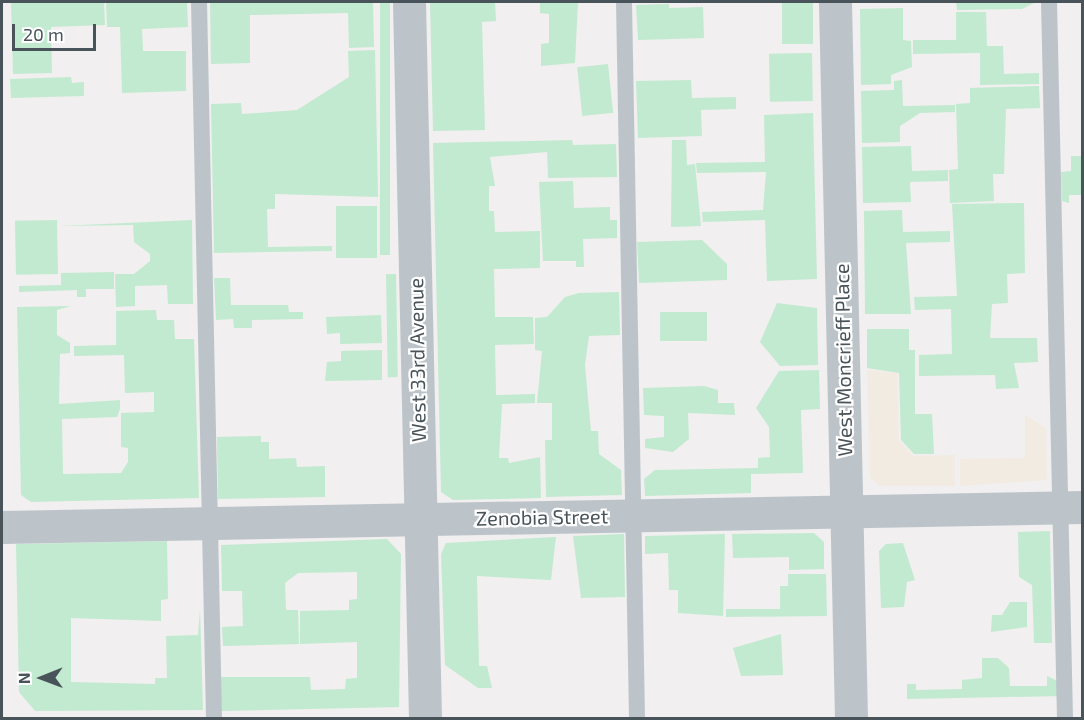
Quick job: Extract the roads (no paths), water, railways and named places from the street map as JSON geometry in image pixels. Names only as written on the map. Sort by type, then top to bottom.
[{"type":"street","name":"West 33rd Avenue","points":[[409,2],[425,718]]},
{"type":"street","name":"West Moncrieff Place","points":[[835,2],[851,718]]},
{"type":"street","name":"Zenobia Street","points":[[2,526],[1072,507]]},
{"type":"lane","points":[[199,2],[214,718]]},
{"type":"lane","points":[[624,2],[637,718]]},
{"type":"lane","points":[[1050,2],[1072,507],[1065,718]]}]
